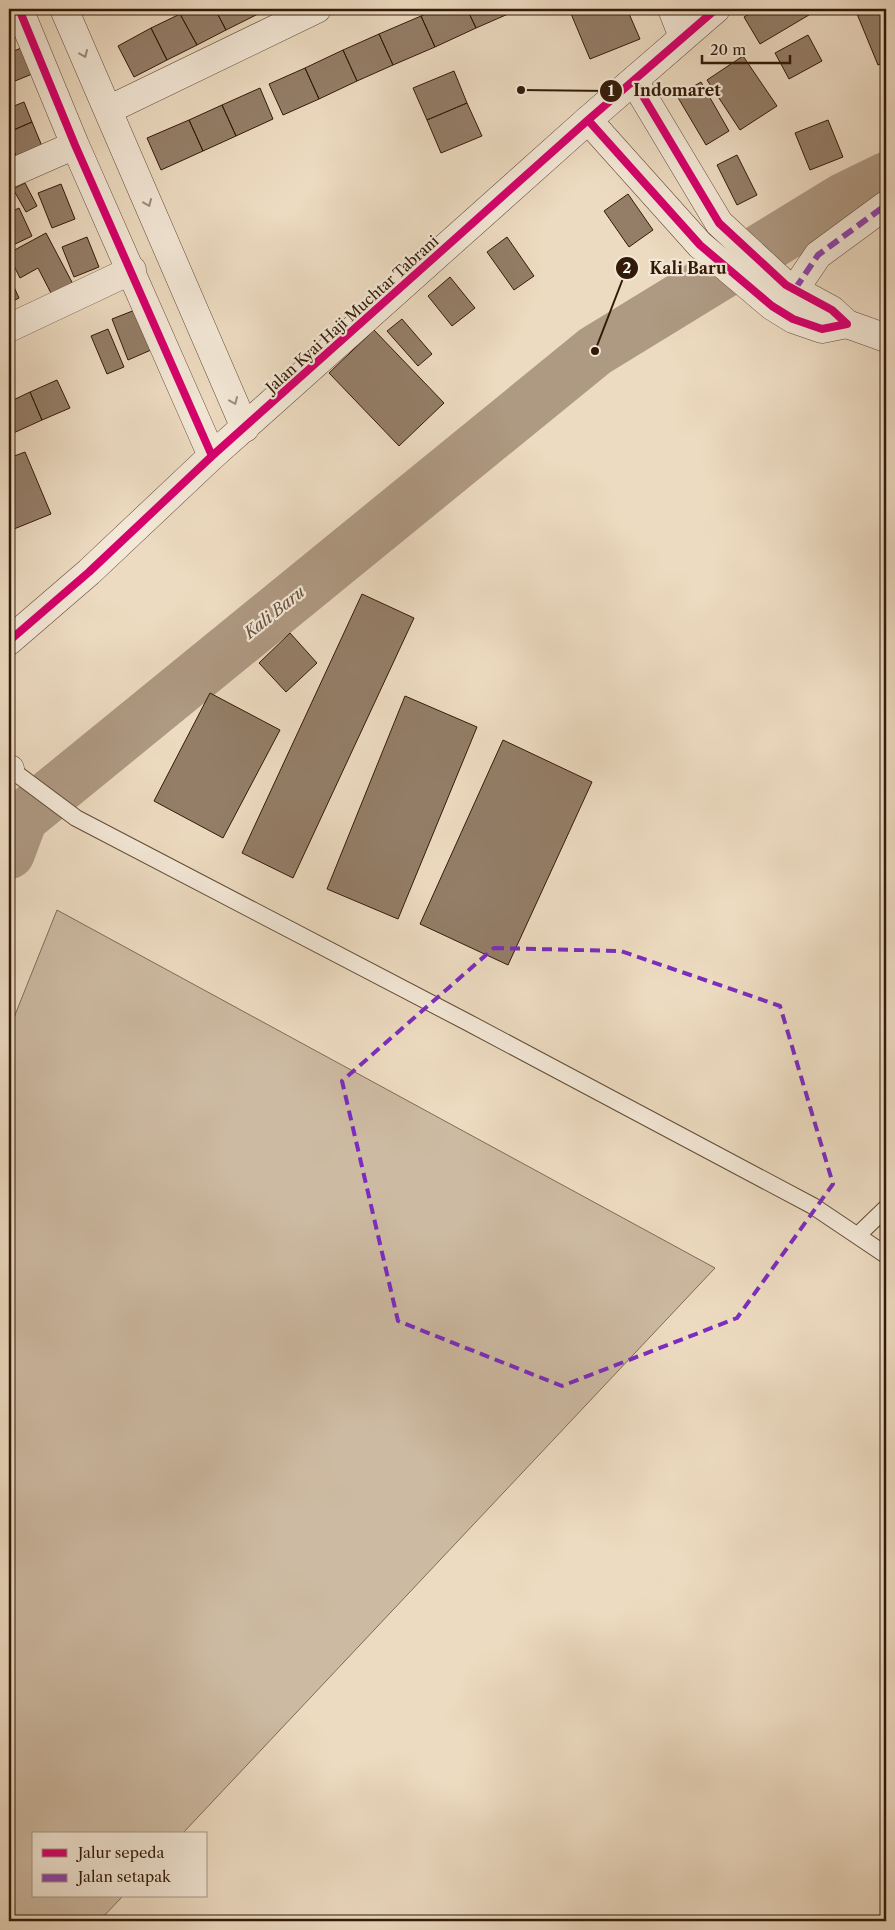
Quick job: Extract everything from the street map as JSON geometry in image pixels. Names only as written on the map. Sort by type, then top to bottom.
[{"type":"street","points":[[19,9],[75,145],[132,270],[212,456]]},
{"type":"street","points":[[64,9],[245,428]]},
{"type":"street","points":[[108,110],[317,9]]},
{"type":"street","points":[[672,9],[683,37]]},
{"type":"street","name":"Jalan Kyai Haji Muchtar Tabrani","points":[[9,641],[89,572],[212,456],[588,120],[716,9]]},
{"type":"street","points":[[634,81],[720,223],[784,293]]},
{"type":"street","points":[[588,120],[700,245],[784,293],[832,310],[847,324],[881,337]]},
{"type":"street","points":[[9,174],[75,145]]},
{"type":"street","points":[[784,293],[818,256],[886,204]]},
{"type":"street","points":[[9,328],[132,270]]},
{"type":"lane","points":[[9,769],[76,818],[467,1022],[813,1206],[858,1235],[886,1256]]},
{"type":"lane","points":[[858,1235],[886,1208]]},
{"type":"highlighted area","points":[[494,948],[621,951],[780,1006],[833,1184],[737,1318],[562,1386],[398,1321],[342,1081]]},
{"type":"shaded area","points":[[57,910],[715,1268],[184,1832],[32,1832],[32,1898],[121,1898],[99,1921],[9,1921],[9,1030]]},
{"type":"building","points":[[190,9],[215,9],[226,30],[197,45],[180,14]]},
{"type":"building","points":[[215,9],[255,9],[258,14],[226,30]]},
{"type":"building","points":[[436,9],[467,9],[476,28],[435,47],[421,16]]},
{"type":"building","points":[[467,9],[514,9],[515,11],[476,28]]},
{"type":"building","points":[[569,9],[627,9],[640,39],[590,59]]},
{"type":"building","points":[[758,9],[819,9],[760,44],[744,17]]},
{"type":"building","points":[[855,9],[886,9],[886,62],[878,65]]},
{"type":"building","points":[[180,14],[197,45],[167,60],[151,28]]},
{"type":"building","points":[[421,16],[435,47],[393,65],[379,34]]},
{"type":"building","points":[[151,28],[167,60],[134,77],[118,46]]},
{"type":"building","points":[[379,34],[393,65],[357,81],[343,50]]},
{"type":"building","points":[[808,35],[822,61],[789,79],[775,53]]},
{"type":"building","points":[[26,46],[37,72],[15,81],[9,65],[9,53]]},
{"type":"building","points":[[343,50],[357,81],[319,99],[305,68]]},
{"type":"building","points":[[743,56],[777,106],[740,130],[707,80]]},
{"type":"building","points":[[305,68],[319,99],[283,115],[269,84]]},
{"type":"building","points":[[454,71],[467,103],[427,120],[413,88]]},
{"type":"building","points":[[701,82],[729,131],[706,145],[677,96]]},
{"type":"building","points":[[260,88],[273,119],[236,136],[222,105]]},
{"type":"building","points":[[24,102],[32,122],[9,132],[9,108]]},
{"type":"building","points":[[467,103],[482,136],[441,153],[427,120]]},
{"type":"building","points":[[222,105],[236,136],[203,151],[189,120]]},
{"type":"building","points":[[189,120],[203,151],[161,170],[147,138]]},
{"type":"building","points":[[828,120],[843,157],[810,170],[795,133]]},
{"type":"building","points":[[32,122],[44,151],[18,161],[9,138],[9,132]]},
{"type":"building","points":[[737,155],[757,195],[737,205],[717,165]]},
{"type":"building","points":[[25,183],[37,206],[26,212],[13,189]]},
{"type":"building","points":[[61,184],[75,219],[52,228],[38,193]]},
{"type":"building","points":[[628,194],[653,230],[629,247],[604,211]]},
{"type":"building","points":[[19,208],[32,236],[13,245],[9,235],[9,213]]},
{"type":"building","points":[[46,233],[74,286],[53,297],[38,268],[20,278],[9,256],[9,253]]},
{"type":"building","points":[[87,237],[99,267],[74,277],[62,247]]},
{"type":"building","points":[[507,237],[534,276],[514,290],[487,252]]},
{"type":"building","points":[[9,276],[19,298],[9,303]]},
{"type":"building","points":[[450,277],[475,308],[452,326],[428,296]]},
{"type":"building","points":[[135,310],[151,350],[128,360],[112,319]]},
{"type":"building","points":[[402,319],[432,354],[418,366],[387,331]]},
{"type":"building","points":[[108,329],[124,367],[107,374],[91,336]]},
{"type":"building","points":[[374,330],[444,403],[399,446],[329,373]]},
{"type":"building","points":[[57,380],[70,408],[42,420],[30,392]]},
{"type":"building","points":[[30,392],[42,420],[9,435],[9,402]]},
{"type":"building","points":[[25,452],[51,514],[9,531],[9,458]]},
{"type":"building","points":[[362,594],[414,618],[293,878],[242,853]]},
{"type":"building","points":[[290,633],[317,663],[286,692],[259,663]]},
{"type":"building","points":[[210,693],[280,730],[223,838],[154,801]]},
{"type":"building","points":[[405,696],[477,727],[398,919],[327,889]]},
{"type":"building","points":[[503,740],[592,782],[508,965],[420,924]]},
{"type":"waterway","name":"Kali Baru","points":[[9,853],[22,818],[595,351],[845,198],[886,178]]},
{"type":"marked path","points":[[795,289],[818,255],[886,205]]},
{"type":"cycle path","points":[[19,9],[75,145],[212,456]]},
{"type":"cycle path","points":[[9,641],[89,572],[212,456],[588,120],[716,9]]},
{"type":"cycle path","points":[[588,120],[700,245],[772,306],[793,319],[822,329],[847,324],[832,310],[786,285],[719,223],[634,81]]},
{"type":"place","name":"Indomaret","points":[[521,90]]},
{"type":"place","name":"Kali Baru","points":[[595,351]]}]
